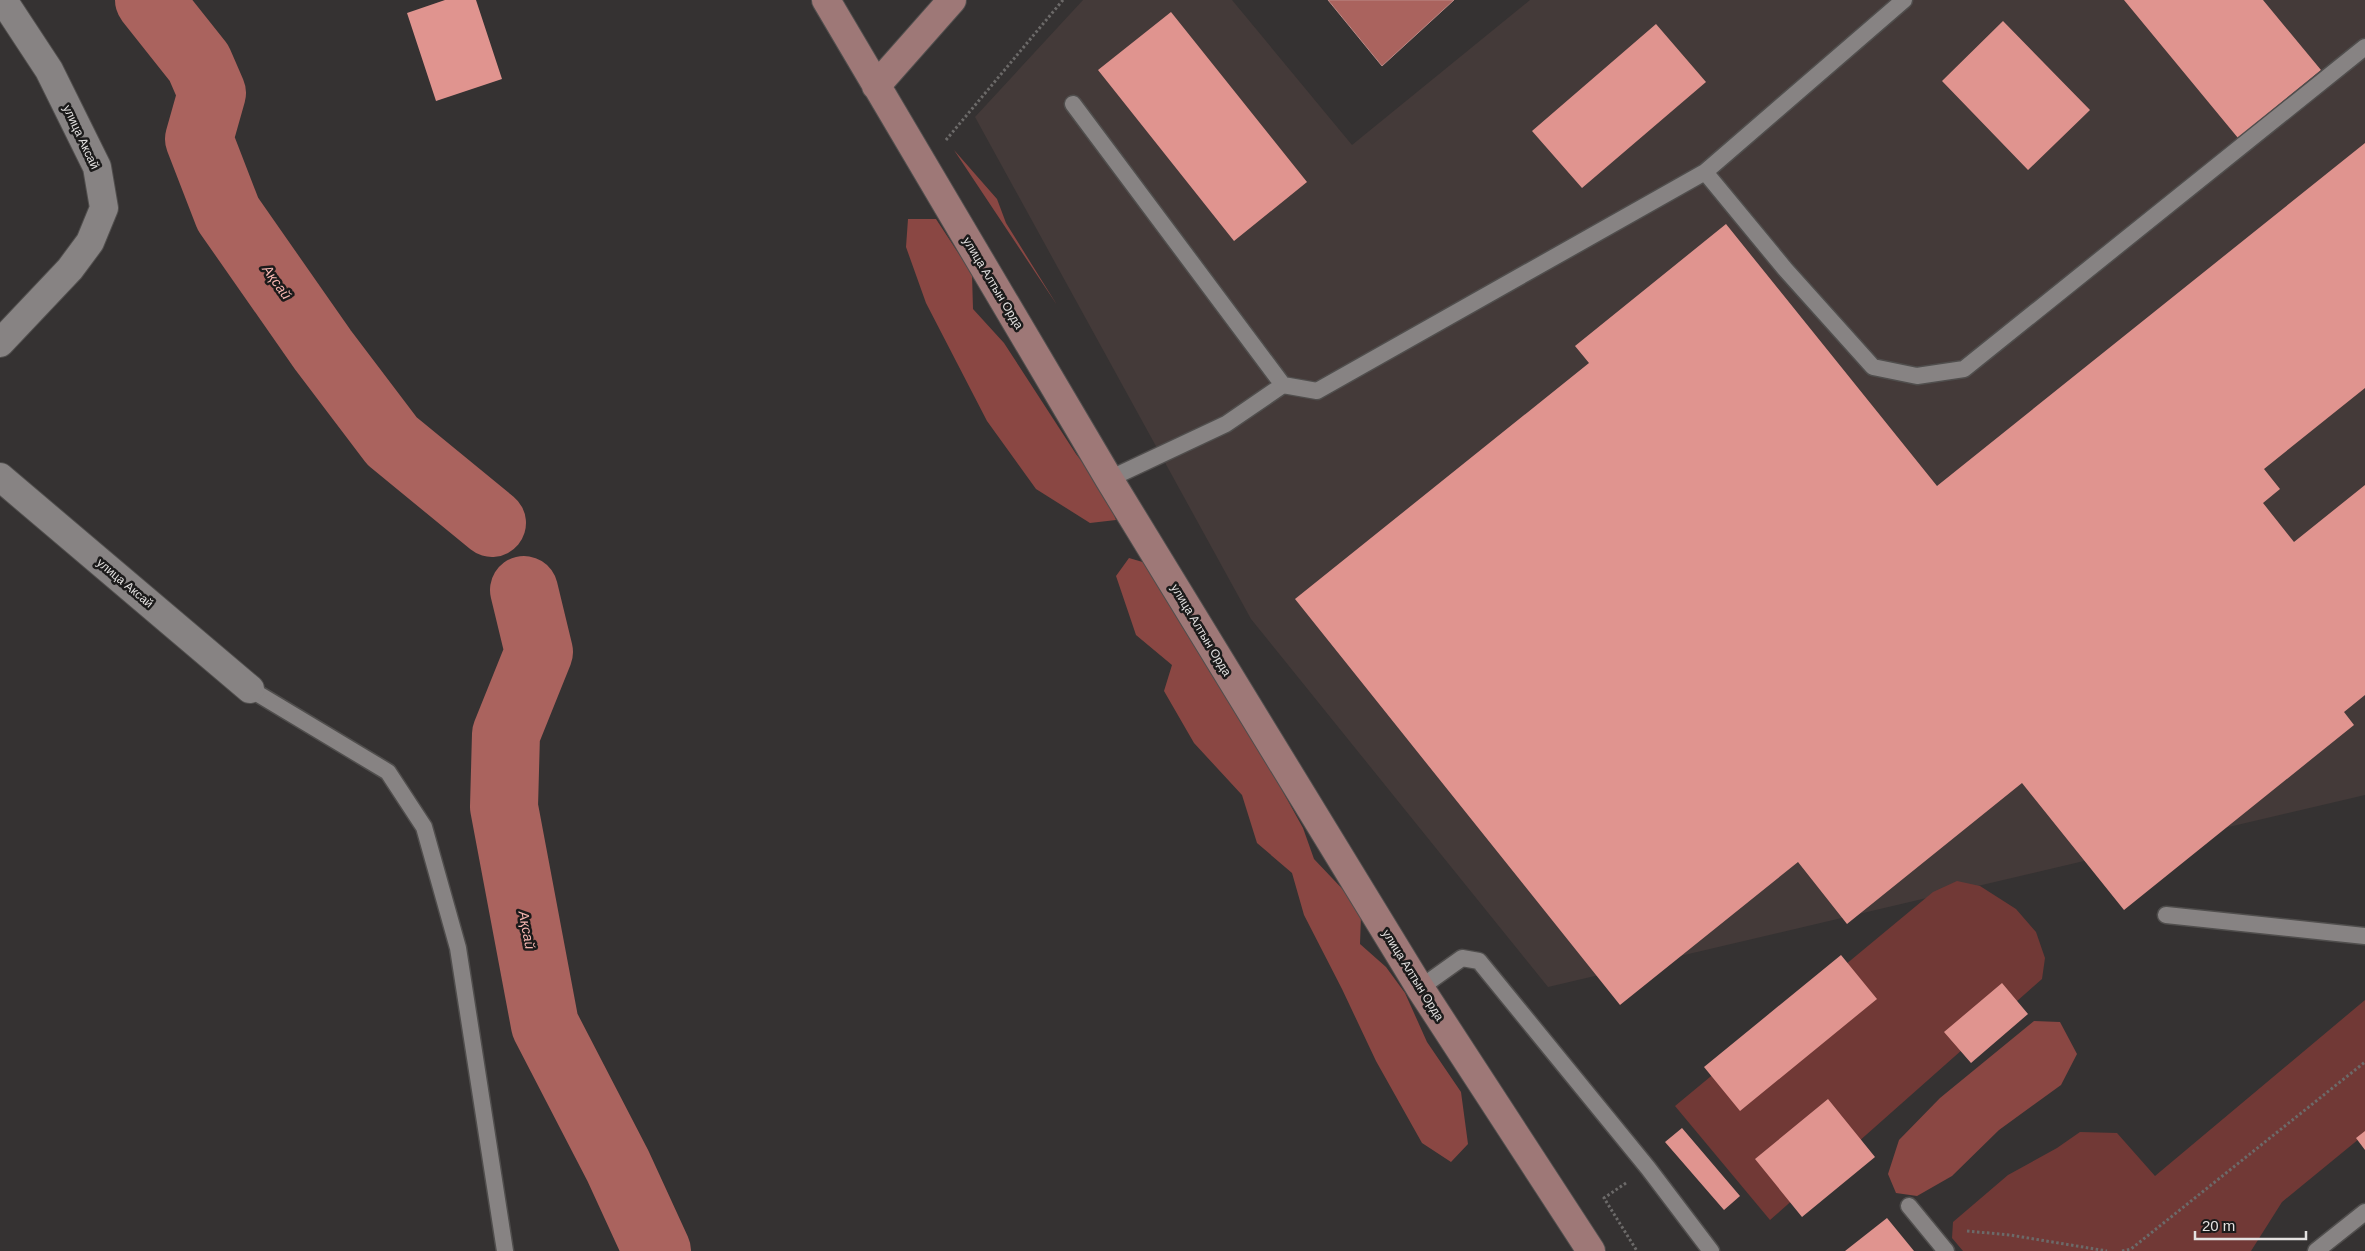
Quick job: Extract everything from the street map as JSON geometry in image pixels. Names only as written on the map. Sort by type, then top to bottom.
[{"type":"main road","name":"улица Алтын Орда","points":[[826,0],[1108,479],[1420,988],[1591,1251]]},
{"type":"main road","points":[[876,86],[925,33],[952,0]]},
{"type":"street","name":"улица Аксай","points":[[0,343],[70,270],[90,242],[104,208],[97,167],[49,70],[3,0]]},
{"type":"street","name":"улица Аксай","points":[[0,477],[250,689]]},
{"type":"lane","points":[[1074,104],[1284,385],[1316,391],[1704,172],[1904,0]]},
{"type":"lane","points":[[1704,172],[1785,269],[1873,368],[1917,376],[1964,369],[2365,47]]},
{"type":"lane","points":[[1108,479],[1226,424],[1284,385]]},
{"type":"lane","points":[[250,689],[388,772],[424,827],[458,948],[505,1251]]},
{"type":"lane","points":[[2166,915],[2365,936]]},
{"type":"lane","points":[[1420,988],[1462,958],[1479,961],[1648,1168],[1711,1251]]},
{"type":"lane","points":[[1909,1206],[1946,1251]]},
{"type":"lane","points":[[2316,1251],[2365,1212]]},
{"type":"path","points":[[924,166],[1062,0]]},
{"type":"path","points":[[2122,1251],[2131,1248],[2365,1062]]},
{"type":"path","points":[[1636,1251],[1604,1198],[1648,1168]]},
{"type":"path","points":[[1927,1227],[2010,1235],[2107,1251]]},
{"type":"shaded area","points":[[1083,0],[1232,0],[1352,145],[1530,0],[2365,0],[2365,795],[1548,987],[1251,619],[975,117]]},
{"type":"shaded area","points":[[1328,0],[1454,0],[1382,66]]},
{"type":"shaded area","points":[[954,150],[997,199],[1006,223],[1057,305]]},
{"type":"shaded area","points":[[908,219],[936,219],[972,274],[973,309],[1004,343],[1076,454],[1104,490],[1116,520],[1090,523],[1036,489],[987,421],[926,303],[906,247]]},
{"type":"shaded area","points":[[1129,558],[1146,563],[1268,765],[1303,828],[1314,859],[1350,897],[1361,916],[1360,944],[1386,967],[1405,993],[1427,1042],[1461,1092],[1468,1144],[1451,1162],[1422,1143],[1376,1061],[1304,915],[1292,873],[1257,843],[1242,795],[1194,743],[1164,691],[1172,665],[1136,635],[1116,576]]},
{"type":"shaded area","points":[[1957,881],[1980,886],[2016,909],[2036,932],[2045,958],[2042,979],[1770,1220],[1675,1106],[1933,892]]},
{"type":"shaded area","points":[[2365,1000],[2365,1134],[2282,1202],[2251,1251],[1963,1251],[1952,1238],[1953,1222],[2008,1175],[2057,1148],[2080,1132],[2117,1133],[2155,1176]]},
{"type":"shaded area","points":[[2034,1021],[2060,1022],[2077,1054],[2061,1085],[1999,1130],[1952,1176],[1917,1196],[1896,1193],[1888,1174],[1899,1140],[1940,1098]]},
{"type":"building","points":[[445,0],[476,0],[502,79],[436,101],[407,13]]},
{"type":"building","points":[[2124,0],[2263,0],[2321,70],[2238,138]]},
{"type":"building","points":[[1171,12],[1307,182],[1234,241],[1098,70]]},
{"type":"building","points":[[2003,21],[2090,110],[2028,170],[1942,81]]},
{"type":"building","points":[[1656,24],[1706,82],[1582,188],[1532,131]]},
{"type":"building","points":[[2365,143],[2365,388],[2264,469],[2280,489],[2263,503],[2294,542],[2365,485],[2365,695],[2344,712],[2354,725],[2124,910],[2022,783],[1847,924],[1798,862],[1620,1005],[1295,599],[1589,363],[1575,346],[1726,224],[1937,486]]},
{"type":"building","points":[[1841,955],[1877,999],[1740,1111],[1704,1067]]},
{"type":"building","points":[[2002,983],[2028,1014],[1971,1063],[1944,1032]]},
{"type":"building","points":[[1828,1099],[1875,1157],[1802,1217],[1755,1159]]},
{"type":"building","points":[[1682,1128],[1740,1196],[1724,1210],[1665,1142]]},
{"type":"building","points":[[2365,1131],[2365,1150],[2356,1138]]},
{"type":"building","points":[[1887,1218],[1914,1251],[1845,1251]]},
{"type":"waterway","name":"Ақсай","points":[[149,0],[199,63],[212,93],[199,139],[228,214],[323,350],[392,441],[492,523]]},
{"type":"waterway","name":"Ақсай","points":[[524,590],[539,652],[506,734],[504,807],[545,1025],[618,1166],[657,1251]]}]
